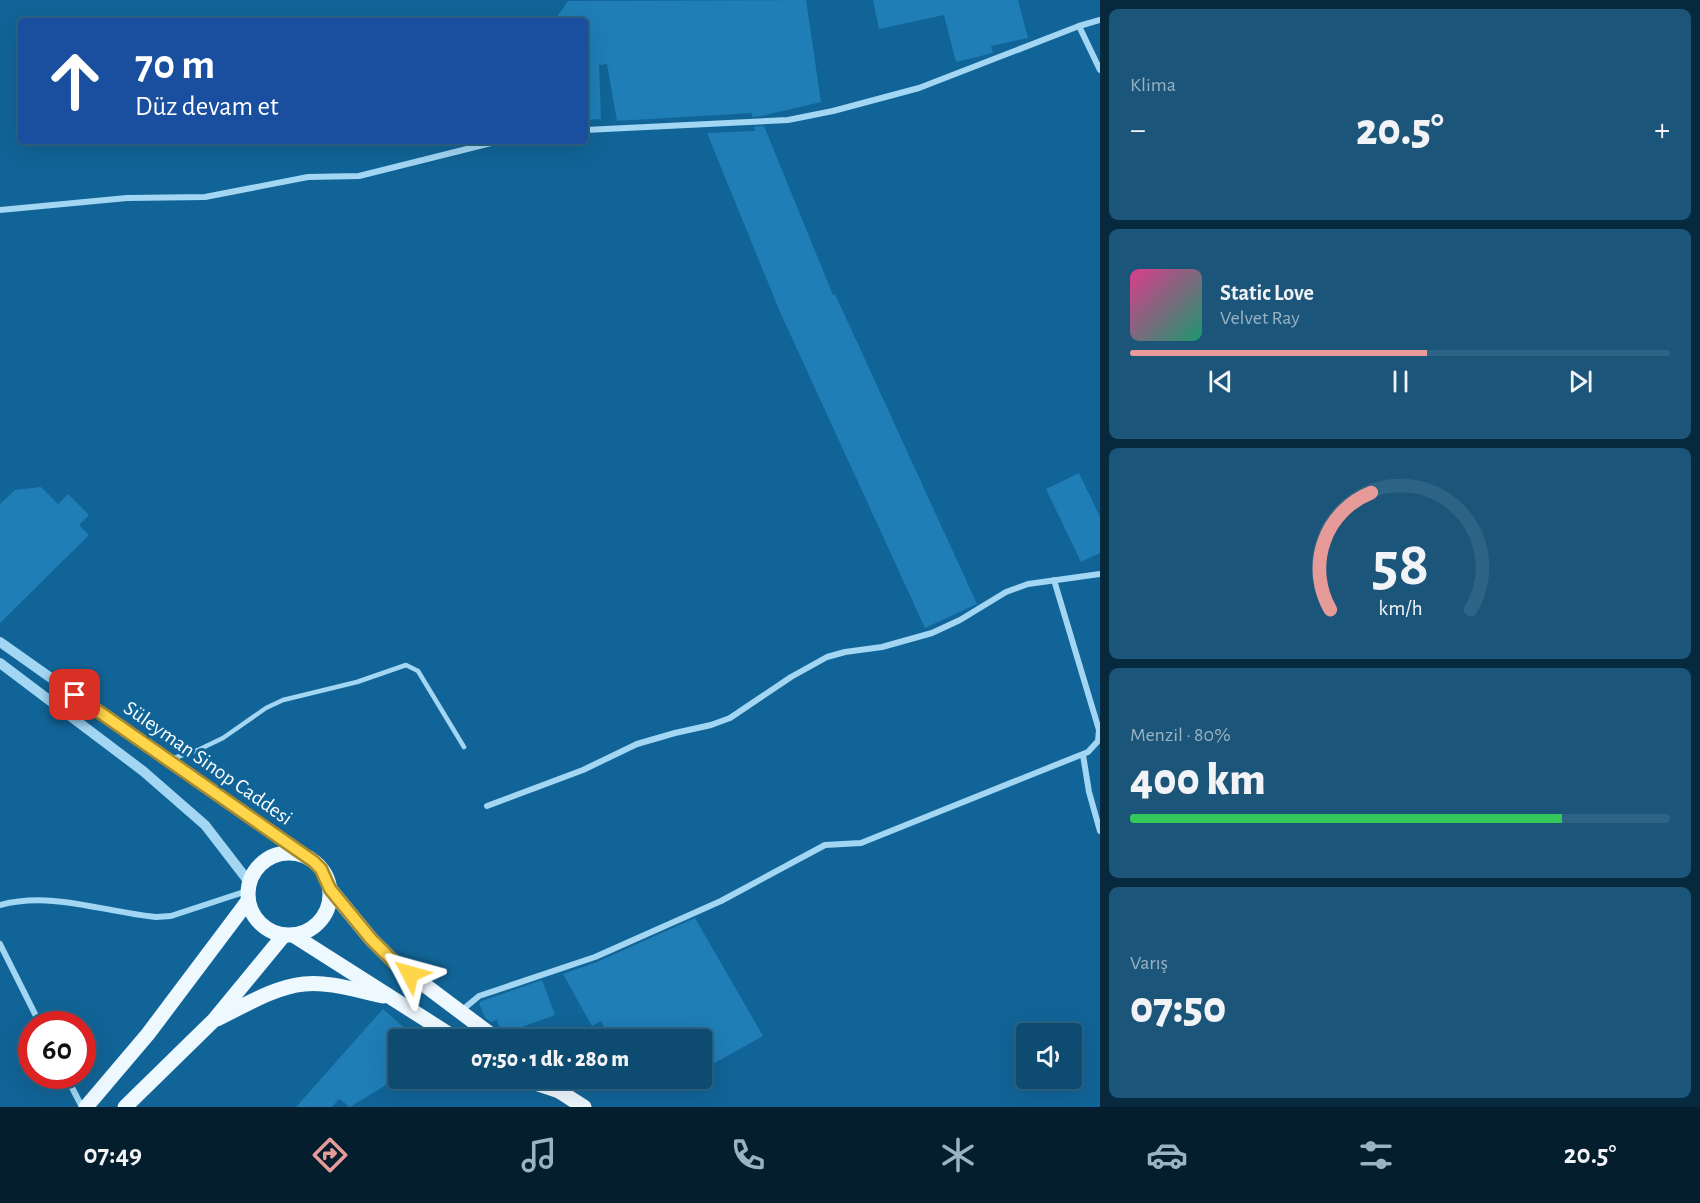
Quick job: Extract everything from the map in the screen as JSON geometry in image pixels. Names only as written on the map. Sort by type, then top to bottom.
[{"type":"main road","points":[[84,1107],[148,1034],[248,891],[261,863],[271,857],[292,853],[313,861],[321,869],[330,889],[371,939],[394,962],[484,1029]]},
{"type":"main road","points":[[125,1107],[214,1020],[289,935],[303,933],[321,920],[330,900],[330,889]]},
{"type":"main road","points":[[248,891],[250,909],[267,930],[289,935],[441,1029]]},
{"type":"main road","points":[[214,1020],[279,990],[305,983],[331,985],[391,997]]},
{"type":"main road","points":[[553,1089],[584,1107]]},
{"type":"street","points":[[588,130],[788,120],[833,111],[918,87],[1100,20]]},
{"type":"street","points":[[1079,26],[1100,70]]},
{"type":"street","points":[[0,210],[127,198],[205,197],[308,177],[359,176],[487,144]]},
{"type":"street","points":[[487,806],[583,770],[638,744],[730,718],[791,677],[826,657],[845,651],[882,647],[916,638],[960,620],[1006,592],[1028,584],[1100,574]]},
{"type":"street","points":[[460,1011],[479,996],[595,957],[721,902],[825,845],[861,843],[1083,755],[1096,743],[1099,730],[1054,579]]},
{"type":"street","name":"Süleyman Sinop Caddesi","points":[[0,642],[303,856]]},
{"type":"street","name":"Süleyman Sinop Caddesi","points":[[0,663],[143,771],[205,825],[248,891]]},
{"type":"street","points":[[1083,755],[1089,792],[1100,831]]},
{"type":"street","points":[[0,905],[36,900],[61,901],[156,917],[171,916],[248,891]]},
{"type":"street","points":[[0,944],[34,1011]]},
{"type":"street","points":[[74,1089],[84,1107]]},
{"type":"lane","points":[[168,760],[198,750],[223,738],[266,708],[283,700],[357,682],[406,665],[418,671],[464,747]]},
{"type":"building","points":[[806,0],[821,102],[752,117],[752,113],[617,121],[607,64],[599,65],[601,119],[588,120],[588,18],[556,18],[568,1]]},
{"type":"building","points":[[873,0],[1018,0],[1028,38],[991,46],[993,53],[956,62],[944,15],[879,29]]},
{"type":"building","points":[[764,126],[833,295],[835,294],[977,604],[925,628],[780,312],[707,133],[755,131],[754,127]]},
{"type":"building","points":[[1079,473],[1100,517],[1100,553],[1081,562],[1046,489]]},
{"type":"building","points":[[41,487],[58,504],[68,494],[89,515],[79,525],[89,535],[0,623],[0,504],[15,490]]},
{"type":"building","points":[[695,918],[763,1036],[712,1064],[712,1029],[605,1029],[601,1021],[592,1026],[563,974],[597,962]]},
{"type":"building","points":[[542,980],[555,1015],[516,1029],[500,1029],[497,1020],[491,1022],[485,1018],[479,1003]]},
{"type":"building","points":[[383,1009],[406,1029],[388,1029],[388,1084],[350,1107],[339,1099],[332,1107],[296,1107]]},
{"type":"route","points":[[75,695],[313,861],[327,878],[330,889],[371,939],[410,974]]}]
